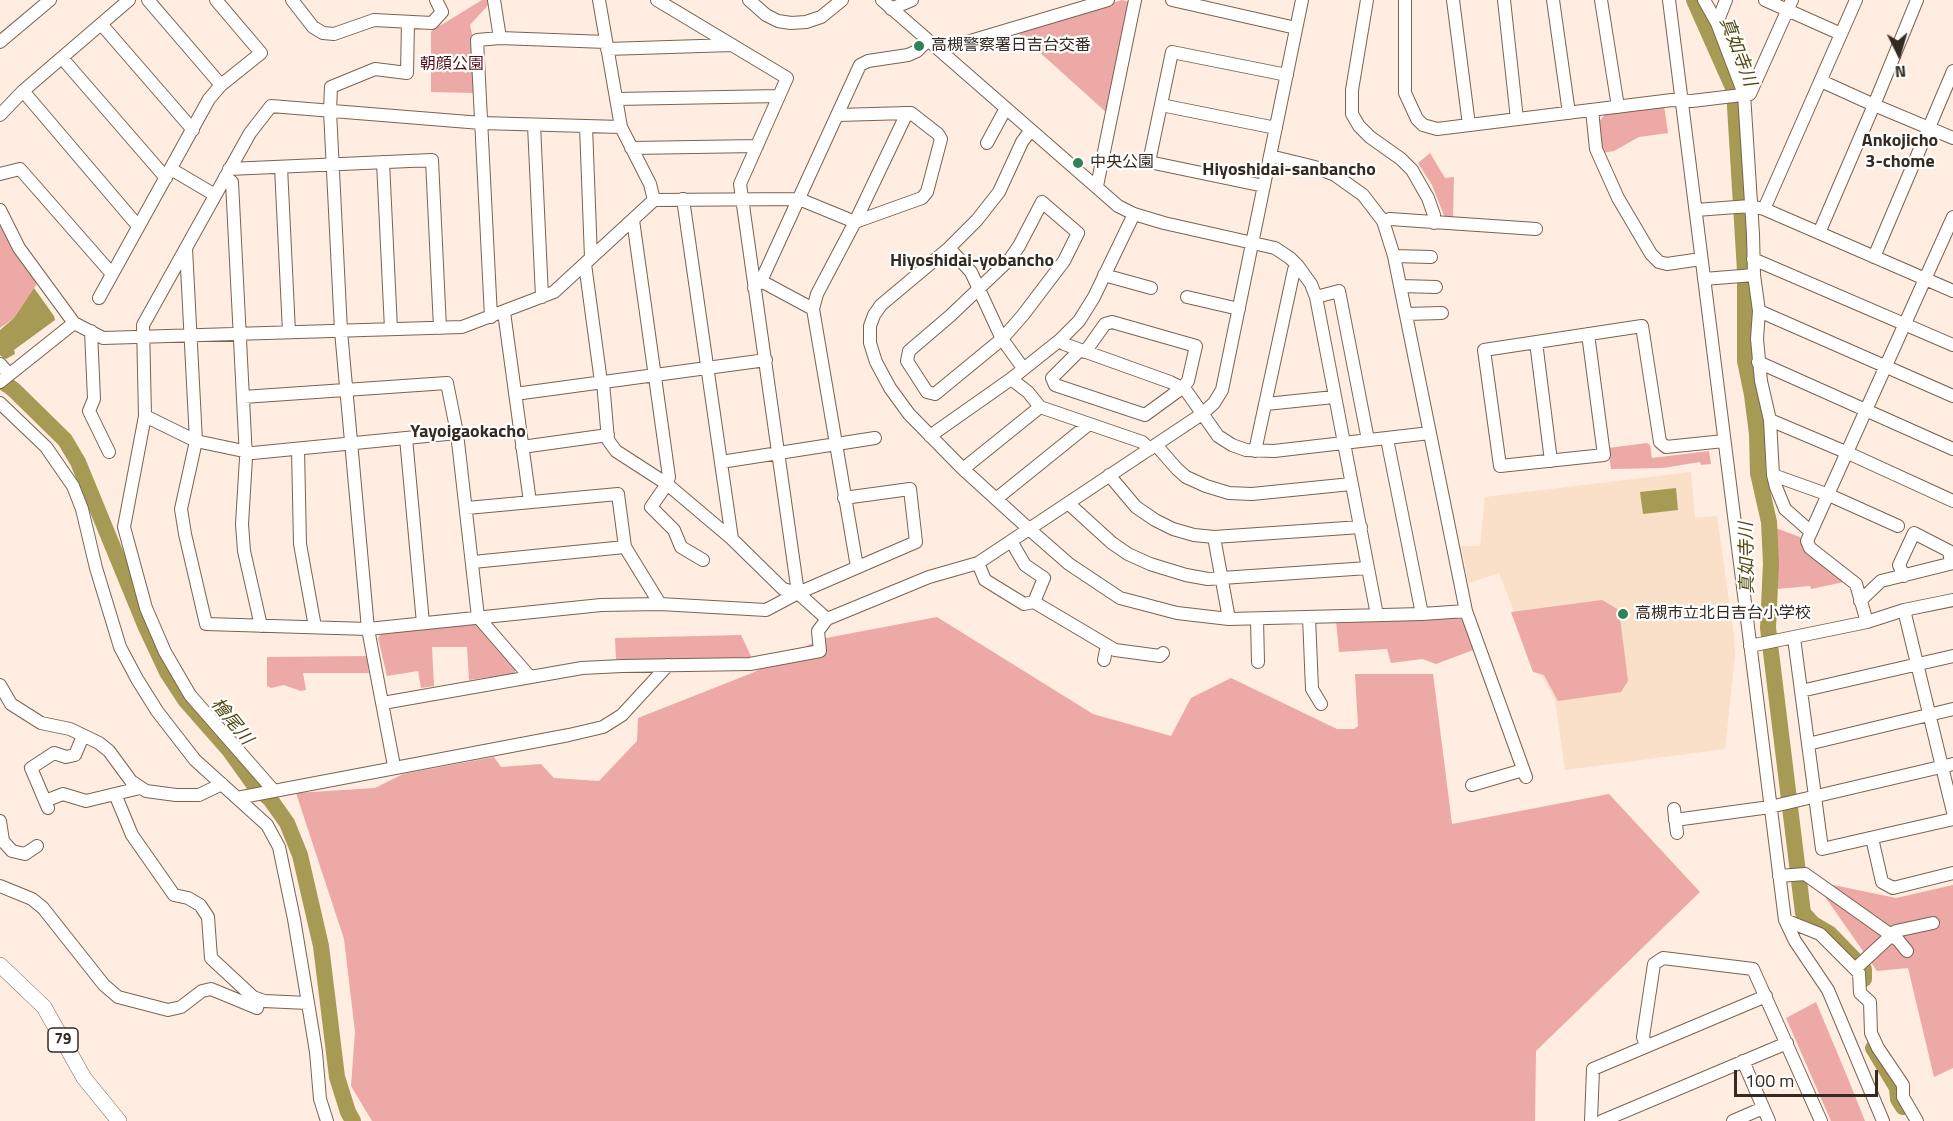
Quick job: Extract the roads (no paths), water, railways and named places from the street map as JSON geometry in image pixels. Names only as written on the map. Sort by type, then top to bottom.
[{"type":"main road","name":"79","points":[[0,964],[44,1007],[84,1078],[119,1121]]},
{"type":"street","points":[[0,42],[50,0]]},
{"type":"street","points":[[0,115],[23,92],[129,0]]},
{"type":"street","points":[[148,0],[221,85]]},
{"type":"street","points":[[99,298],[209,99],[221,85],[261,53],[216,0]]},
{"type":"street","points":[[295,1],[314,27],[323,33],[334,34],[374,20],[432,23],[442,12],[436,0]]},
{"type":"street","points":[[494,0],[500,38]]},
{"type":"street","points":[[598,0],[621,127],[650,184],[654,200]]},
{"type":"street","points":[[657,0],[787,78],[740,184],[757,284],[798,593]]},
{"type":"street","points":[[751,1],[766,15],[778,21],[791,23],[806,22],[821,16],[842,0]]},
{"type":"street","points":[[882,0],[1118,206],[1164,224],[1275,248],[1298,266],[1311,284],[1316,297],[1377,615]]},
{"type":"street","points":[[891,9],[912,0]]},
{"type":"street","points":[[940,50],[1066,6],[1107,0]]},
{"type":"street","points":[[1097,186],[1135,0]]},
{"type":"street","points":[[1172,0],[1219,5],[1296,28]]},
{"type":"street","points":[[382,703],[582,668],[750,664],[820,651],[818,631],[827,619],[928,577],[978,562],[1202,414],[1214,403],[1222,390],[1302,0]]},
{"type":"street","points":[[1367,0],[1353,90],[1352,114],[1359,126],[1370,137],[1401,159],[1412,170],[1428,198],[1434,215],[1434,223]]},
{"type":"street","points":[[1405,0],[1406,93],[1417,119],[1430,128],[1750,93],[1790,5]]},
{"type":"street","points":[[1452,0],[1469,125]]},
{"type":"street","points":[[1504,0],[1517,119]]},
{"type":"street","points":[[1553,0],[1569,113]]},
{"type":"street","points":[[1602,0],[1618,107]]},
{"type":"street","points":[[1669,0],[1785,920],[1795,941],[1828,990],[1884,1121]]},
{"type":"street","points":[[1704,0],[1717,23],[1744,94],[1754,275],[1759,311],[1756,339],[1758,362],[1770,420],[1773,475],[1785,509],[1811,532]]},
{"type":"street","points":[[1717,23],[1726,0]]},
{"type":"street","points":[[1765,0],[1790,5],[1841,34]]},
{"type":"street","points":[[1764,209],[1856,0]]},
{"type":"street","points":[[1819,233],[1917,0]]},
{"type":"street","points":[[394,766],[368,629],[342,331],[330,111],[332,87],[375,69],[407,73],[408,22]]},
{"type":"street","points":[[102,25],[193,130]]},
{"type":"street","points":[[491,317],[477,40],[500,38],[606,46],[734,45]]},
{"type":"street","points":[[757,284],[799,199],[860,65],[868,61],[908,55],[917,51],[928,40]]},
{"type":"street","points":[[1263,186],[1149,162],[1172,52],[1287,75]]},
{"type":"street","points":[[62,58],[168,173],[215,195]]},
{"type":"street","points":[[1874,257],[1953,71]]},
{"type":"street","points":[[1821,81],[1953,138]]},
{"type":"street","points":[[23,92],[138,226]]},
{"type":"street","points":[[616,99],[779,96]]},
{"type":"street","points":[[1161,105],[1276,128]]},
{"type":"street","points":[[274,791],[190,695],[165,652],[146,608],[124,527],[145,416],[143,325],[250,133],[271,106],[481,123],[621,127]]},
{"type":"street","points":[[987,143],[1006,108]]},
{"type":"street","points":[[1592,110],[1596,149],[1618,198],[1651,254],[1659,262],[1667,264],[1701,258]]},
{"type":"street","points":[[857,567],[813,309],[816,294],[855,222],[907,113]]},
{"type":"street","points":[[0,210],[19,248],[74,323],[103,338],[462,327],[554,292],[654,200],[799,199],[855,222],[922,198],[927,192],[941,139],[938,134],[911,113],[837,115]]},
{"type":"street","points":[[534,125],[542,297]]},
{"type":"street","points":[[586,126],[588,261],[608,440],[616,451],[667,484],[732,539],[783,589],[798,593],[827,619]]},
{"type":"street","points":[[1031,130],[1022,142],[999,192],[977,220],[949,249],[881,305],[874,315],[870,326],[870,343],[876,362],[909,414],[963,469],[1069,564],[1120,598],[1177,613],[1229,620],[1466,611]]},
{"type":"street","points":[[631,148],[757,146]]},
{"type":"street","points":[[1270,156],[1315,167],[1335,175],[1363,195],[1383,221],[1401,286],[1466,611],[1525,774],[1472,785]]},
{"type":"street","points":[[227,173],[281,167],[432,160],[440,328]]},
{"type":"street","points":[[383,162],[391,329]]},
{"type":"street","points":[[281,167],[290,332]]},
{"type":"street","points":[[0,174],[20,169],[112,274]]},
{"type":"street","points":[[227,173],[232,182],[243,397],[245,452],[242,524],[244,551],[261,626]]},
{"type":"street","points":[[683,200],[732,539]]},
{"type":"street","points":[[1042,202],[1078,233],[1060,267],[1002,339],[935,394],[927,392],[907,361],[909,351],[997,273],[1019,246],[1042,202]]},
{"type":"street","points":[[1696,210],[1750,206],[1764,209],[1953,291]]},
{"type":"street","points":[[930,436],[1011,379],[1060,340],[1079,321],[1094,297],[1134,214]]},
{"type":"street","points":[[1868,622],[1856,584],[1810,548],[1807,541],[1953,218]]},
{"type":"street","points":[[1383,221],[1390,219],[1536,229]]},
{"type":"street","points":[[633,220],[669,477],[667,484],[651,507],[674,531],[681,546],[696,560]]},
{"type":"street","points":[[186,248],[196,441],[182,509],[185,534],[206,624],[368,629],[601,605],[660,604],[766,610],[798,593],[916,542],[910,490],[844,498]]},
{"type":"street","points":[[949,249],[971,272],[1002,339],[1023,368]]},
{"type":"street","points":[[1394,256],[1431,256]]},
{"type":"street","points":[[1754,259],[1953,345]]},
{"type":"street","points":[[1255,452],[1294,270],[1298,266]]},
{"type":"street","points":[[1104,275],[1151,288]]},
{"type":"street","points":[[1704,279],[1754,275]]},
{"type":"street","points":[[757,284],[813,309]]},
{"type":"street","points":[[1401,286],[1436,286]]},
{"type":"street","points":[[1316,297],[1339,291],[1368,440]]},
{"type":"street","points":[[1187,297],[1239,309]]},
{"type":"street","points":[[1759,311],[1953,396]]},
{"type":"street","points":[[504,312],[530,502]]},
{"type":"street","points":[[1406,314],[1442,313]]},
{"type":"street","points":[[1112,322],[1196,346],[1188,381],[1145,415],[1055,385],[1052,378],[1082,351],[1106,324],[1112,322]]},
{"type":"street","points":[[0,364],[6,377],[74,323]]},
{"type":"street","points":[[1588,334],[1604,455],[1500,466],[1485,350],[1588,334],[1642,326],[1660,442],[1666,447],[1724,441]]},
{"type":"street","points":[[91,332],[94,399],[89,411],[109,452]]},
{"type":"street","points":[[1060,340],[1064,344],[1182,388],[1218,436],[1232,445],[1255,452],[1430,434]]},
{"type":"street","points":[[1536,342],[1551,461]]},
{"type":"street","points":[[515,394],[766,360]]},
{"type":"street","points":[[1758,362],[1953,449]]},
{"type":"street","points":[[1011,379],[1028,392],[1040,407],[1142,441],[1153,447],[1186,477],[1206,486],[1229,493],[1252,494],[1351,484]]},
{"type":"street","points":[[243,397],[447,383],[457,433],[467,508],[478,617],[530,677]]},
{"type":"street","points":[[1266,405],[1334,397]]},
{"type":"street","points":[[0,403],[46,447],[73,486],[82,509],[96,568],[120,647],[137,680],[157,711],[195,760],[267,825],[279,847],[294,919],[316,1052],[320,1099],[327,1121]]},
{"type":"street","points":[[963,469],[1040,407]]},
{"type":"street","points":[[145,416],[196,441],[245,452],[457,433]]},
{"type":"street","points":[[1770,420],[1953,501]]},
{"type":"street","points":[[996,499],[1089,423]]},
{"type":"street","points":[[522,447],[608,435]]},
{"type":"street","points":[[406,438],[423,623]]},
{"type":"street","points":[[721,462],[875,438]]},
{"type":"street","points":[[1387,438],[1422,614]]},
{"type":"street","points":[[298,449],[300,544],[315,627]]},
{"type":"street","points":[[1109,475],[1137,507],[1155,520],[1173,529],[1194,535],[1214,537],[1360,527]]},
{"type":"street","points":[[1773,475],[1828,495],[1898,526]]},
{"type":"street","points":[[467,508],[618,494],[625,547],[660,604]]},
{"type":"street","points":[[1068,502],[1112,543],[1128,554],[1171,571],[1208,579],[1368,568]]},
{"type":"street","points":[[1860,601],[1881,581],[1904,576],[1952,563],[1949,551],[1914,533],[1899,565],[1904,576]]},
{"type":"street","points":[[1214,537],[1229,620]]},
{"type":"street","points":[[1011,541],[1025,565],[1044,578],[1034,602]]},
{"type":"street","points":[[472,562],[625,547]]},
{"type":"street","points":[[978,562],[985,580],[1024,604],[1034,602],[1115,650],[1160,656],[1163,653]]},
{"type":"street","points":[[1750,646],[1868,622],[1904,610],[1953,600]]},
{"type":"street","points":[[1904,610],[1929,715],[1947,765],[1953,812]]},
{"type":"street","points":[[1309,617],[1312,689],[1321,704]]},
{"type":"street","points":[[1257,619],[1258,662]]},
{"type":"street","points":[[1794,638],[1822,849],[1953,819]]},
{"type":"street","points":[[1104,660],[1107,645]]},
{"type":"street","points":[[1801,691],[1953,656]]},
{"type":"street","points":[[237,798],[603,727],[622,716],[668,665]]},
{"type":"street","points":[[0,685],[11,704],[41,723],[70,729],[109,751],[131,782],[146,791],[199,795],[222,784]]},
{"type":"street","points":[[1808,744],[1953,709]]},
{"type":"street","points":[[83,736],[75,755],[66,757],[54,753],[31,768],[47,804],[63,794],[86,801],[140,788]]},
{"type":"street","points":[[1675,821],[1770,807],[1947,765]]},
{"type":"street","points":[[116,794],[132,835],[174,895],[188,898],[200,905],[208,917],[211,958],[253,997],[264,1001],[308,1003]]},
{"type":"street","points":[[0,821],[3,842],[12,851],[25,854],[37,846]]},
{"type":"street","points":[[1872,838],[1882,882],[1893,888],[1953,873]]},
{"type":"street","points":[[1779,876],[1804,874],[1898,940],[1907,951]]},
{"type":"street","points":[[0,886],[32,898],[43,908],[104,985],[118,997],[168,1010],[181,1007],[202,991],[211,989],[257,1008],[259,999]]},
{"type":"street","points":[[1785,920],[1820,934],[1859,972],[1860,993],[1870,1002],[1871,1033],[1902,1085],[1903,1096],[1917,1121]]},
{"type":"street","points":[[1855,969],[1896,931],[1933,923]]},
{"type":"street","points":[[1646,1046],[1643,1037],[1654,964],[1663,958],[1753,969],[1821,1121]]},
{"type":"street","points":[[1591,1121],[1593,1069],[1766,996]]},
{"type":"street","points":[[1602,1121],[1787,1043]]},
{"type":"street","points":[[1743,1061],[1769,1121]]},
{"type":"street","points":[[1733,1121],[1763,1108]]},
{"type":"waterway","name":"真如寺川","points":[[1694,0],[1734,90],[1745,271],[1745,361],[1757,434],[1758,473],[1769,522],[1771,563],[1768,628],[1803,913],[1813,924],[1830,934],[1864,969],[1864,979]]},
{"type":"waterway","name":"檜尾川","points":[[0,380],[13,389],[65,440],[78,462],[145,625],[167,672],[186,701],[230,751],[255,786],[270,799],[287,823],[300,855],[321,946],[337,1077],[353,1121]]},
{"type":"waterway","name":"真如寺川","points":[[1873,1048],[1897,1088],[1898,1099],[1903,1107]]},
{"type":"place","name":"高槻警察署日吉台交番","points":[[919,46]]},
{"type":"place","name":"中央公園","points":[[1078,163]]},
{"type":"place","name":"高槻市立北日吉台小学校","points":[[1623,614]]},
{"type":"district","name":"Ankojicho 3-chome","points":[[1900,152]]},
{"type":"district","name":"Hiyoshidai-sanbancho","points":[[1289,171]]},
{"type":"district","name":"Hiyoshidai-yobancho","points":[[972,262]]},
{"type":"district","name":"Yayoigaokacho","points":[[468,433]]},
{"type":"park label","name":"朝顔公園","points":[[452,65]]}]
